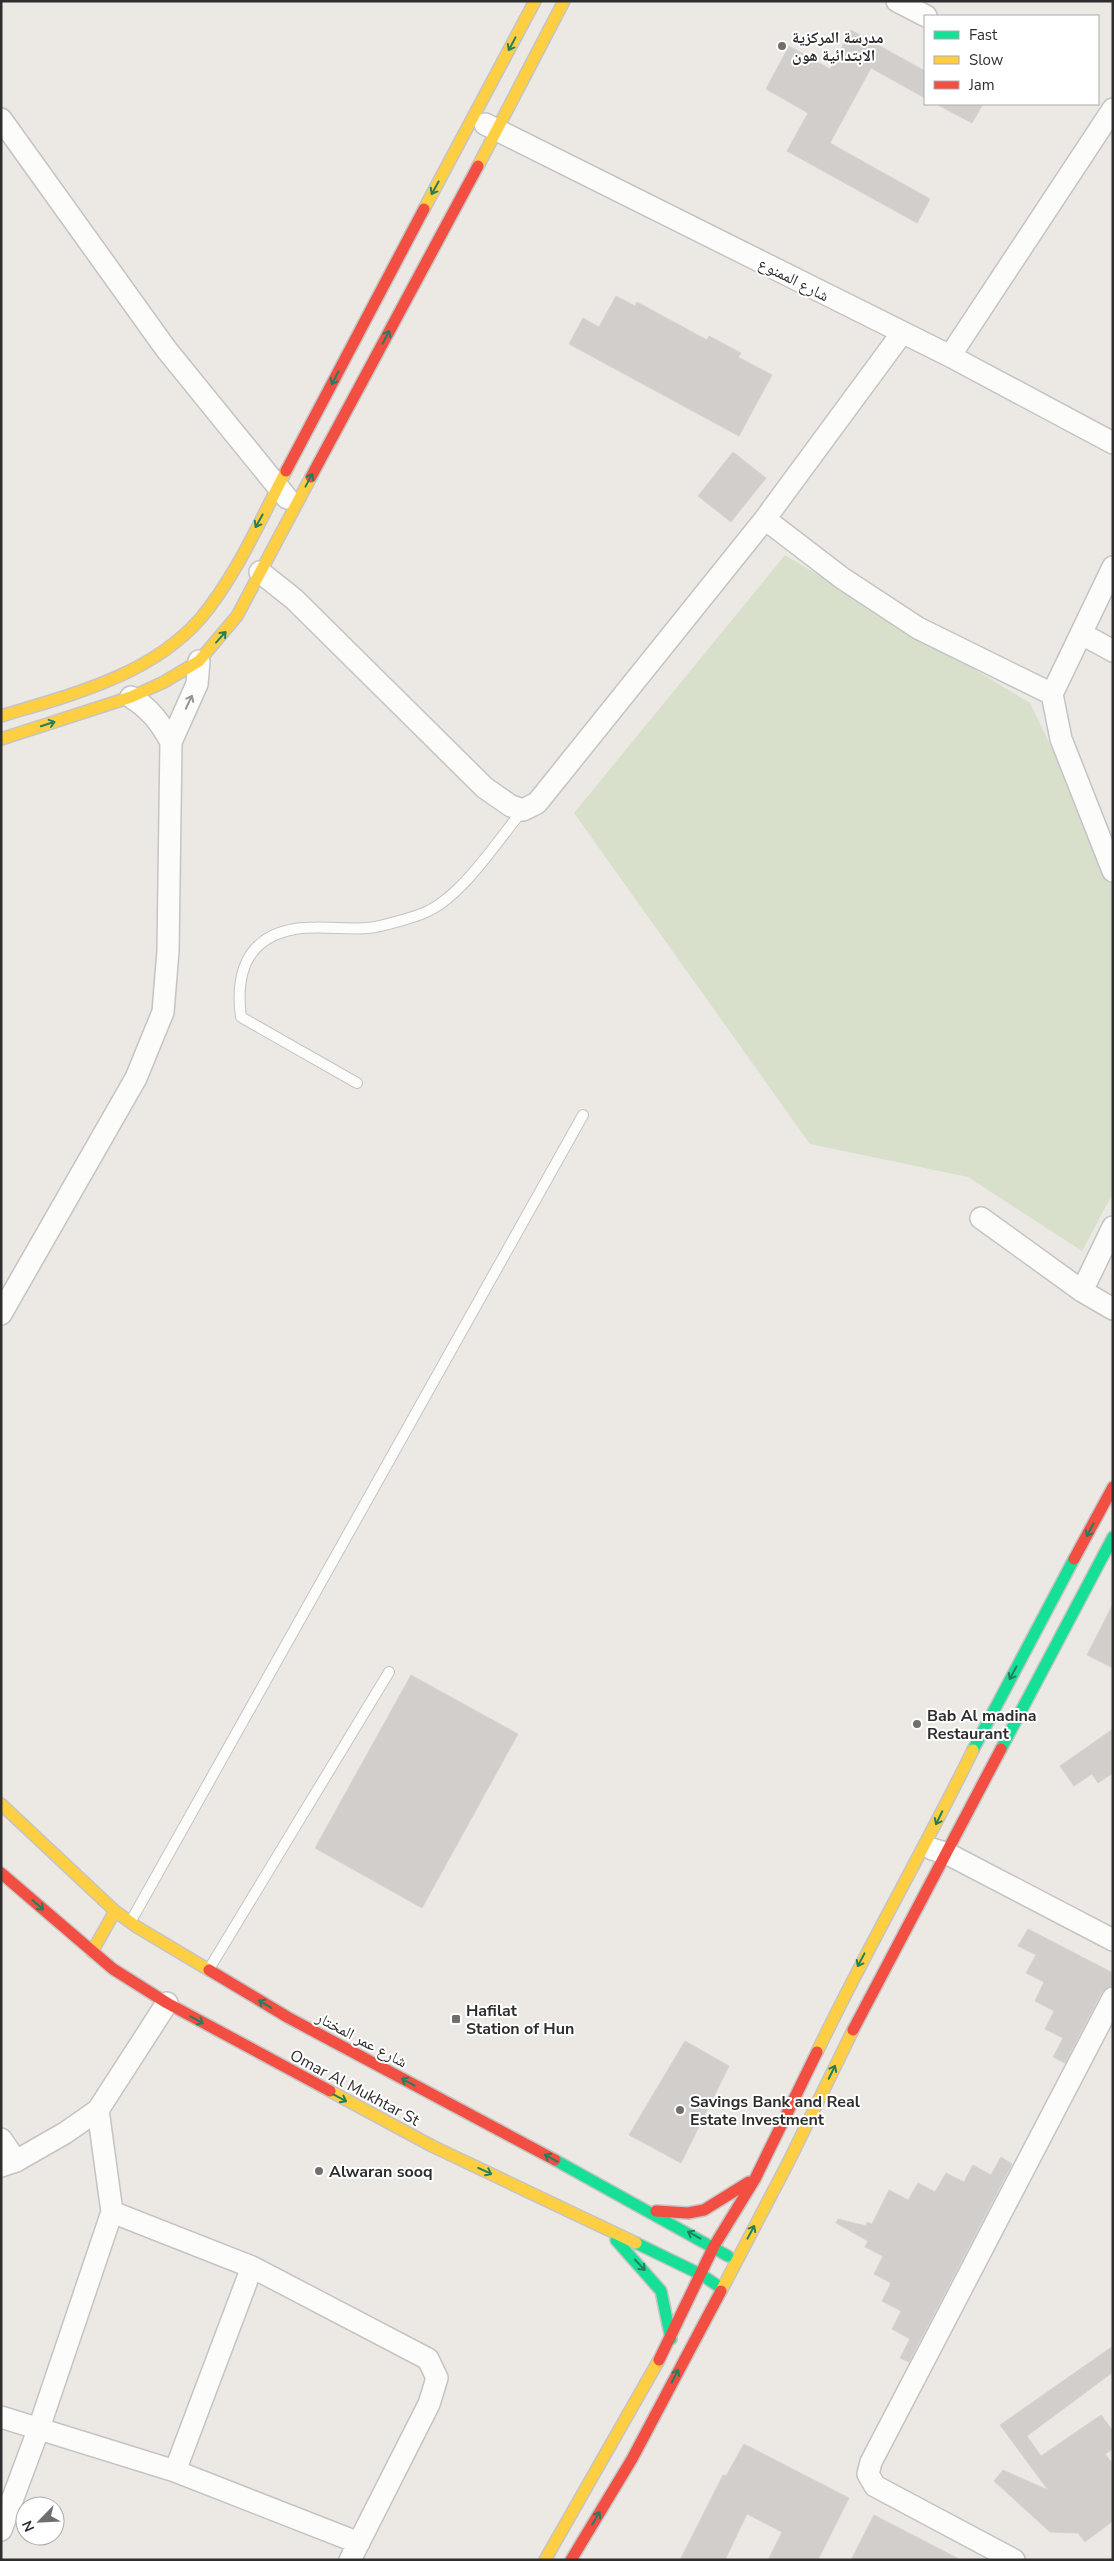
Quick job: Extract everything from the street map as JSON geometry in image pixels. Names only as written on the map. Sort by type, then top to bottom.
[{"type":"main road","points":[[1,716],[109,680],[169,647],[190,630],[215,601],[278,488],[402,248],[535,1]]},
{"type":"main road","points":[[1,739],[131,697],[164,682],[199,661],[238,616],[498,130],[564,1]]},
{"type":"main road","points":[[545,2560],[671,2339],[714,2246],[755,2179],[860,1963],[925,1847],[978,1740],[1113,1487]]},
{"type":"main road","points":[[571,2560],[632,2459],[736,2261],[845,2045],[948,1854],[1113,1537]]},
{"type":"main road","name":"شارع عمر المختار","points":[[1,1804],[130,1922],[289,2018],[650,2211],[714,2246],[736,2261]]},
{"type":"main road","name":"Omar Al Mukhtar St","points":[[1,1873],[92,1952],[114,1969],[167,2003],[432,2146],[702,2275],[721,2288]]},
{"type":"main road","points":[[92,1952],[115,1910]]},
{"type":"main road","points":[[650,2211],[688,2213],[704,2210],[755,2179]]},
{"type":"main road","points":[[607,2229],[661,2291],[671,2339]]},
{"type":"street","points":[[897,1],[924,15]]},
{"type":"street","points":[[950,356],[1108,109]]},
{"type":"street","points":[[1,119],[166,348],[278,488],[296,506]]},
{"type":"street","name":"شارع الممنوع","points":[[473,119],[902,334],[950,356],[1113,443]]},
{"type":"street","points":[[260,572],[294,600],[486,788],[511,806],[523,810],[537,803],[765,519],[902,334]]},
{"type":"street","points":[[765,519],[842,578],[918,628],[1052,694]]},
{"type":"street","points":[[1113,567],[1052,694],[1061,739],[1113,870]]},
{"type":"street","points":[[1082,634],[1113,651]]},
{"type":"street","points":[[1,1314],[136,1078],[163,1012],[168,951],[171,742],[197,684],[199,661]]},
{"type":"street","points":[[131,697],[145,705],[158,719],[171,742]]},
{"type":"street","points":[[980,1218],[1082,1291],[1113,1309]]},
{"type":"street","points":[[1082,1291],[1113,1227]]},
{"type":"street","points":[[925,1847],[948,1854],[1113,1940]]},
{"type":"street","points":[[1014,2560],[875,2486],[868,2474],[870,2462],[1113,1998]]},
{"type":"street","points":[[1,2139],[9,2163],[65,2133],[98,2110],[167,2003]]},
{"type":"street","points":[[1,2530],[39,2428],[112,2212],[98,2110]]},
{"type":"street","points":[[1,2417],[175,2472],[354,2551],[429,2404],[437,2378],[428,2359],[252,2267],[112,2212]]},
{"type":"street","points":[[175,2472],[252,2267]]},
{"type":"lane","points":[[358,1083],[241,1017],[238,994],[247,956],[272,935],[296,929],[370,928],[430,911],[456,892],[523,810]]},
{"type":"lane","points":[[130,1922],[583,1115]]},
{"type":"lane","points":[[208,1969],[389,1672]]},
{"type":"green space","points":[[785,555],[1030,703],[1113,875],[1113,1193],[1082,1251],[968,1177],[810,1144],[574,813]]},
{"type":"building","points":[[851,30],[924,70],[924,97],[871,68],[830,143],[930,199],[917,223],[787,151],[808,113],[766,89],[789,46],[830,69]]},
{"type":"building","points":[[938,105],[982,105],[972,123]]},
{"type":"building","points":[[616,296],[635,306],[637,302],[707,340],[709,336],[741,353],[738,357],[772,375],[739,436],[569,344],[583,318],[599,327]]},
{"type":"building","points":[[733,452],[766,478],[731,522],[698,496]]},
{"type":"building","points":[[1113,1604],[1113,1668],[1087,1655]]},
{"type":"building","points":[[411,1675],[518,1734],[422,1908],[315,1848]]},
{"type":"building","points":[[1113,1729],[1113,1773],[1098,1783],[1092,1774],[1074,1786],[1060,1766]]},
{"type":"building","points":[[1028,1929],[1113,1973],[1112,1986],[1102,1992],[1065,2063],[1053,2057],[1063,2038],[1045,2029],[1054,2011],[1035,2001],[1044,1982],[1026,1973],[1036,1955],[1018,1946]]},
{"type":"building","points":[[685,2041],[729,2066],[681,2163],[629,2135]]},
{"type":"building","points":[[1001,2157],[1012,2164],[909,2362],[900,2358],[910,2339],[892,2329],[901,2311],[882,2301],[891,2283],[874,2274],[883,2256],[865,2247],[868,2241],[836,2223],[838,2219],[866,2226],[867,2222],[872,2224],[889,2190],[908,2200],[918,2183],[935,2192],[946,2173],[964,2182],[973,2165],[991,2175]]},
{"type":"building","points":[[1113,2346],[1113,2372],[1027,2436],[1041,2456],[1101,2415],[1113,2431],[1113,2449],[1105,2454],[1113,2464],[1113,2521],[1085,2542],[1078,2533],[1050,2532],[994,2481],[1003,2470],[1048,2490],[1000,2425]]},
{"type":"building","points":[[744,2444],[849,2498],[818,2560],[768,2560],[782,2532],[747,2514],[725,2560],[680,2560],[723,2475],[726,2476]]},
{"type":"building","points":[[874,2515],[961,2560],[851,2560]]},
{"type":"traffic: fast","points":[[1001,1749],[1113,1537]]},
{"type":"traffic: fast","points":[[973,1750],[1074,1559]]},
{"type":"traffic: fast","points":[[555,2160],[728,2256]]},
{"type":"traffic: fast","points":[[616,2240],[661,2291],[671,2339]]},
{"type":"traffic: fast","points":[[636,2243],[702,2275],[718,2286]]},
{"type":"traffic: slow","points":[[424,209],[535,1]]},
{"type":"traffic: slow","points":[[478,166],[564,1]]},
{"type":"traffic: slow","points":[[1,716],[108,681],[158,655],[180,639],[200,619],[225,585],[247,548],[286,471]]},
{"type":"traffic: slow","points":[[1,739],[131,697],[164,682],[199,661],[237,616],[311,477]]},
{"type":"traffic: slow","points":[[817,2052],[973,1750]]},
{"type":"traffic: slow","points":[[1,1804],[115,1911],[137,1927],[209,1970]]},
{"type":"traffic: slow","points":[[92,1952],[115,1911]]},
{"type":"traffic: slow","points":[[721,2291],[789,2161],[853,2030]]},
{"type":"traffic: slow","points":[[330,2091],[432,2146],[636,2243]]},
{"type":"traffic: slow","points":[[545,2560],[659,2360]]},
{"type":"traffic: jam","points":[[311,477],[478,166]]},
{"type":"traffic: jam","points":[[286,471],[424,209]]},
{"type":"traffic: jam","points":[[1074,1559],[1113,1487]]},
{"type":"traffic: jam","points":[[853,2030],[1001,1749]]},
{"type":"traffic: jam","points":[[1,1873],[113,1969],[167,2003],[330,2091]]},
{"type":"traffic: jam","points":[[209,1970],[289,2018],[555,2160]]},
{"type":"traffic: jam","points":[[659,2360],[714,2246],[755,2179],[817,2052]]},
{"type":"traffic: jam","points":[[656,2211],[688,2213],[704,2210],[749,2182]]},
{"type":"traffic: jam","points":[[571,2560],[632,2459],[721,2291]]},
{"type":"place","name":"مدرسة المركزية الابتدائية هون","points":[[782,46]]},
{"type":"place","name":"Bab Al madina Restaurant","points":[[917,1724]]},
{"type":"place","name":"Hafilat Station of Hun","points":[[456,2019]]},
{"type":"place","name":"Savings Bank and Real Estate Investment","points":[[680,2110]]},
{"type":"place","name":"Alwaran sooq","points":[[319,2171]]}]
